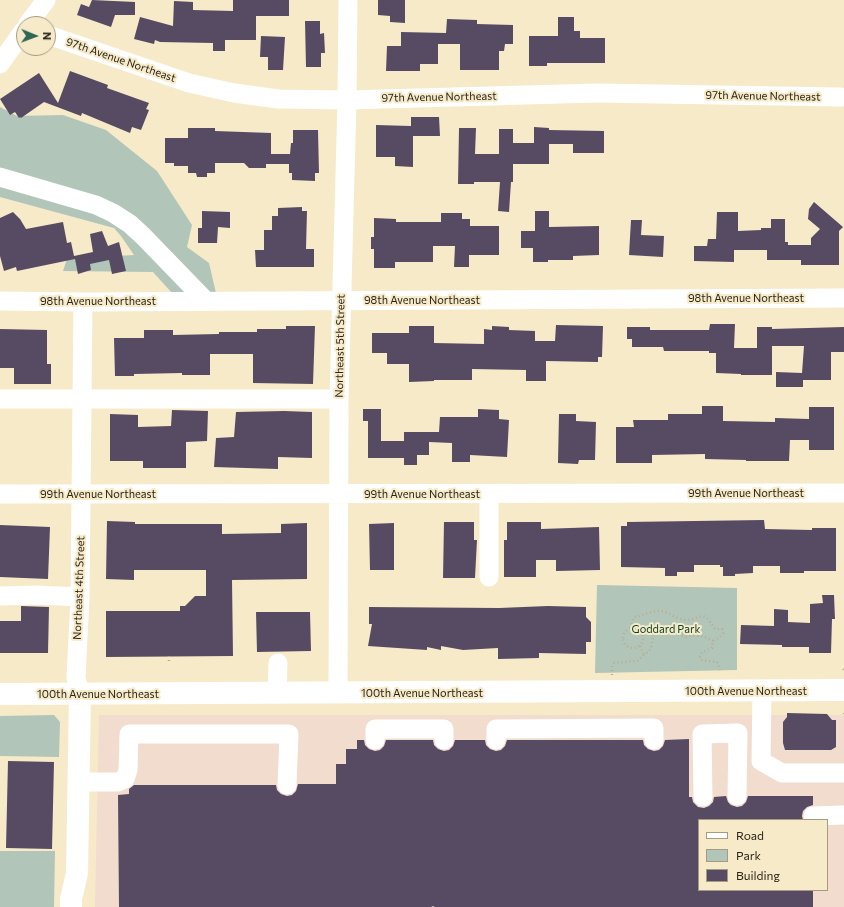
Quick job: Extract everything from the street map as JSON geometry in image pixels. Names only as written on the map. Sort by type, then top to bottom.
[{"type":"main road","name":"100th Avenue Northeast","points":[[0,694],[762,691],[844,676]]},
{"type":"main road","name":"Northeast 4th Street","points":[[71,907],[71,899],[77,873],[80,694]]},
{"type":"main road","name":"Northeast 4th Street","points":[[77,873],[84,900],[84,907]]},
{"type":"street","points":[[34,16],[46,0]]},
{"type":"street","name":"Northeast 5th Street","points":[[338,693],[339,399],[348,0]]},
{"type":"street","name":"97th Avenue Northeast","points":[[56,38],[189,84],[227,92],[278,98],[346,100],[597,93],[840,97]]},
{"type":"street","points":[[0,64],[16,41]]},
{"type":"street","points":[[0,177],[96,205],[113,213],[130,224],[143,236],[206,301]]},
{"type":"street","name":"98th Avenue Northeast","points":[[0,301],[83,302],[844,298]]},
{"type":"street","name":"Northeast 4th Street","points":[[80,694],[76,678],[76,650],[80,597],[83,302]]},
{"type":"street","points":[[0,398],[339,399]]},
{"type":"street","name":"99th Avenue Northeast","points":[[0,494],[844,493]]},
{"type":"street","points":[[489,494],[489,577]]},
{"type":"street","points":[[0,596],[37,595],[80,597]]},
{"type":"street","points":[[277,694],[278,663]]},
{"type":"street","points":[[762,691],[761,761],[782,773],[844,773]]},
{"type":"street","points":[[496,740],[496,729],[538,734],[616,734],[654,728],[654,740]]},
{"type":"street","points":[[703,797],[702,734],[738,733],[737,796]]},
{"type":"street","points":[[79,782],[118,782],[125,779],[128,770],[129,734],[289,734],[287,784]]},
{"type":"street","points":[[386,736],[432,736]]},
{"type":"street","points":[[813,816],[844,815]]},
{"type":"path","points":[[632,628],[634,617],[642,616],[648,612],[660,610],[672,614],[682,620],[691,619],[701,615],[705,616],[715,628],[722,629],[724,633],[713,641]]},
{"type":"path","points":[[629,629],[639,629],[643,634],[643,640],[640,646],[630,648],[625,644],[623,637],[629,629]]},
{"type":"path","points":[[612,673],[612,666],[614,663],[637,661],[644,655],[651,648],[653,635],[662,629],[686,636],[692,635],[705,637],[713,641]]},
{"type":"path","points":[[713,641],[712,648],[702,652],[700,657],[701,660],[717,662],[720,670]]},
{"type":"path","points":[[640,646],[644,655]]},
{"type":"path","points":[[169,661],[170,656]]},
{"type":"shaded area","points":[[99,715],[844,715],[844,907],[95,907]]},
{"type":"green space","points":[[0,107],[17,116],[63,115],[106,130],[157,171],[192,225],[187,247],[209,263],[216,293],[172,293],[153,272],[63,271],[67,259],[134,255],[114,228],[0,197]]},
{"type":"green space","name":"Goddard Park","points":[[597,585],[737,588],[737,670],[595,673]]},
{"type":"green space","points":[[54,715],[60,722],[59,757],[0,756],[0,716]]},
{"type":"green space","points":[[0,851],[55,851],[54,907],[0,907]]},
{"type":"building","points":[[92,0],[135,2],[135,15],[115,15],[111,27],[77,15],[81,4],[89,7]]},
{"type":"building","points":[[233,0],[289,0],[289,16],[256,16],[256,40],[225,40],[225,51],[213,51],[213,43],[160,42],[155,40],[154,44],[134,39],[140,17],[173,26],[174,1],[193,2],[193,10],[233,11]]},
{"type":"building","points":[[378,0],[405,0],[405,23],[390,22],[390,16],[378,15]]},
{"type":"building","points":[[558,17],[574,17],[574,31],[580,31],[580,38],[605,38],[605,63],[547,63],[547,66],[529,66],[529,36],[558,36]]},
{"type":"building","points":[[447,19],[477,20],[477,24],[513,25],[513,44],[505,44],[504,51],[499,51],[499,70],[460,70],[460,44],[438,44],[438,64],[420,64],[420,71],[386,71],[387,46],[401,46],[401,32],[446,33]]},
{"type":"building","points":[[305,21],[320,21],[320,34],[324,33],[325,53],[321,53],[321,67],[306,67]]},
{"type":"building","points":[[261,36],[285,37],[283,70],[268,70],[268,57],[260,57]]},
{"type":"building","points":[[70,71],[108,85],[107,88],[149,103],[146,109],[149,110],[141,130],[132,127],[130,133],[82,113],[81,116],[44,102],[19,118],[15,112],[10,115],[0,99],[39,73],[58,103]]},
{"type":"building","points":[[411,117],[439,117],[440,136],[413,136],[413,167],[395,166],[395,157],[376,157],[376,125],[411,126]]},
{"type":"building","points":[[534,127],[549,128],[549,130],[604,131],[604,153],[573,153],[573,144],[549,144],[549,164],[513,164],[513,182],[511,182],[509,212],[498,211],[500,182],[474,182],[474,184],[458,184],[459,128],[476,128],[475,154],[499,154],[499,129],[513,129],[513,143],[534,143]]},
{"type":"building","points":[[188,128],[215,128],[215,131],[271,133],[271,154],[290,154],[291,143],[293,143],[293,130],[318,130],[319,173],[315,173],[315,181],[292,180],[292,173],[289,173],[289,164],[266,164],[266,168],[249,168],[244,163],[215,163],[215,173],[207,173],[207,177],[197,177],[196,173],[188,173],[188,166],[174,166],[174,163],[165,163],[165,138],[188,138]]},
{"type":"building","points":[[814,202],[843,227],[839,231],[839,265],[801,265],[801,260],[767,260],[767,250],[734,250],[734,262],[694,261],[694,246],[707,246],[708,239],[716,239],[717,212],[738,212],[738,231],[771,228],[771,219],[785,219],[785,242],[788,242],[788,245],[811,245],[811,238],[820,229],[808,219],[809,209]]},
{"type":"building","points":[[302,207],[302,211],[307,211],[306,249],[314,249],[314,267],[256,267],[255,250],[264,250],[264,230],[272,230],[272,216],[278,216],[278,208]]},
{"type":"building","points":[[202,211],[230,212],[230,228],[218,227],[217,243],[198,243],[198,228],[202,228]]},
{"type":"building","points":[[535,211],[549,211],[549,227],[599,226],[599,255],[573,256],[573,260],[548,260],[548,262],[533,262],[533,248],[521,248],[521,231],[535,231]]},
{"type":"building","points":[[13,212],[20,219],[26,229],[63,222],[67,243],[71,242],[74,256],[93,252],[90,234],[102,231],[108,246],[119,242],[126,271],[112,274],[109,260],[90,264],[91,270],[78,274],[75,259],[17,271],[16,267],[4,271],[0,256],[0,218]]},
{"type":"building","points":[[441,213],[462,213],[462,219],[470,219],[470,226],[499,226],[499,255],[469,255],[469,267],[454,267],[455,246],[433,246],[433,262],[395,262],[395,268],[374,268],[374,249],[371,249],[371,237],[374,237],[374,218],[396,219],[396,222],[441,222]]},
{"type":"building","points":[[631,220],[642,220],[641,235],[664,236],[663,257],[629,255]]},
{"type":"building","points":[[710,324],[735,324],[734,348],[757,348],[757,327],[772,327],[772,329],[844,327],[844,352],[831,352],[831,380],[803,380],[803,387],[776,387],[776,372],[802,373],[804,346],[772,346],[772,375],[741,375],[716,373],[716,353],[709,353],[709,351],[664,351],[663,347],[632,347],[632,339],[627,339],[627,327],[650,327],[650,330],[709,330]]},
{"type":"building","points":[[556,325],[603,326],[602,357],[598,357],[598,362],[546,361],[546,381],[526,381],[526,370],[472,369],[472,380],[434,380],[409,382],[409,364],[387,364],[387,353],[372,353],[372,333],[409,333],[409,326],[434,326],[434,343],[484,344],[484,329],[492,330],[492,326],[509,327],[509,330],[535,331],[535,341],[555,341]]},
{"type":"building","points":[[286,326],[315,326],[313,384],[253,383],[253,354],[210,354],[210,375],[182,375],[182,373],[115,376],[114,338],[144,338],[144,330],[173,330],[173,335],[219,334],[219,332],[257,332],[257,329],[286,329]]},
{"type":"building","points":[[0,329],[47,330],[47,364],[51,364],[51,384],[14,384],[14,368],[0,368]]},
{"type":"building","points":[[702,406],[723,406],[723,421],[775,422],[775,418],[809,419],[809,407],[834,407],[834,450],[809,450],[809,440],[790,440],[789,461],[705,459],[705,454],[652,455],[652,463],[616,463],[616,427],[634,427],[633,420],[668,420],[668,414],[702,414]]},
{"type":"building","points":[[363,409],[381,409],[381,441],[404,441],[404,432],[439,432],[440,417],[478,417],[478,409],[499,410],[499,419],[509,420],[507,457],[470,455],[470,462],[452,462],[452,443],[429,442],[429,455],[417,455],[417,465],[404,465],[404,458],[368,458],[368,421],[363,421]]},
{"type":"building","points":[[172,410],[208,411],[207,441],[186,442],[186,468],[143,468],[143,461],[110,461],[110,414],[138,415],[138,427],[171,426]]},
{"type":"building","points":[[236,412],[312,412],[312,458],[278,457],[278,469],[214,467],[216,438],[234,437]]},
{"type":"building","points":[[559,414],[576,414],[576,421],[596,422],[595,460],[579,460],[578,464],[558,463]]},
{"type":"building","points":[[764,520],[765,529],[812,530],[812,528],[836,528],[836,571],[780,573],[780,566],[753,566],[753,573],[723,576],[723,567],[720,567],[720,565],[694,565],[694,572],[677,572],[677,576],[665,576],[665,568],[621,567],[621,526],[627,526],[627,522]]},
{"type":"building","points":[[107,521],[135,522],[135,524],[222,524],[222,534],[281,533],[281,524],[307,523],[307,579],[232,580],[233,656],[106,657],[106,611],[180,611],[180,606],[185,606],[195,596],[206,596],[206,570],[134,570],[134,580],[106,579]]},
{"type":"building","points":[[444,522],[474,522],[474,540],[477,540],[475,578],[443,578]]},
{"type":"building","points":[[507,522],[541,522],[541,529],[599,527],[600,570],[556,571],[556,560],[536,560],[536,577],[504,577],[504,540],[507,540]]},
{"type":"building","points":[[394,523],[394,570],[370,570],[369,524]]},
{"type":"building","points":[[0,525],[50,527],[48,579],[0,577]]},
{"type":"building","points":[[822,595],[834,595],[835,619],[832,619],[831,653],[809,653],[809,647],[740,644],[741,625],[774,626],[774,609],[788,610],[788,622],[810,623],[810,604],[823,603]]},
{"type":"building","points":[[21,606],[49,607],[48,653],[0,653],[0,621],[21,621]]},
{"type":"building","points":[[548,606],[586,607],[586,617],[591,622],[591,642],[586,642],[586,654],[539,653],[539,658],[498,659],[498,648],[463,650],[441,646],[441,650],[427,647],[427,650],[368,646],[372,624],[369,624],[369,607],[499,608]]},
{"type":"building","points":[[256,612],[310,612],[311,651],[257,652]]},
{"type":"building","points":[[787,713],[827,714],[832,720],[836,720],[836,747],[831,750],[785,750],[783,743],[783,722],[787,717]]},
{"type":"building","points":[[689,739],[689,797],[692,797],[693,802],[698,807],[704,808],[709,806],[713,802],[714,797],[726,796],[731,805],[737,807],[742,806],[746,802],[748,796],[813,796],[813,805],[807,807],[803,811],[803,819],[698,819],[698,891],[813,891],[813,907],[119,907],[118,795],[129,794],[129,789],[134,785],[276,785],[277,790],[281,794],[287,796],[292,795],[296,791],[298,784],[336,784],[336,764],[346,764],[346,749],[357,749],[357,740],[364,740],[365,745],[369,749],[375,751],[380,750],[384,746],[386,740],[433,740],[434,745],[438,749],[444,751],[449,750],[453,746],[455,740],[485,740],[486,745],[490,749],[496,751],[501,750],[505,746],[507,740],[643,740],[644,745],[648,749],[654,751],[659,750],[663,746],[665,740]]},
{"type":"building","points":[[8,761],[54,762],[52,849],[6,848]]}]
